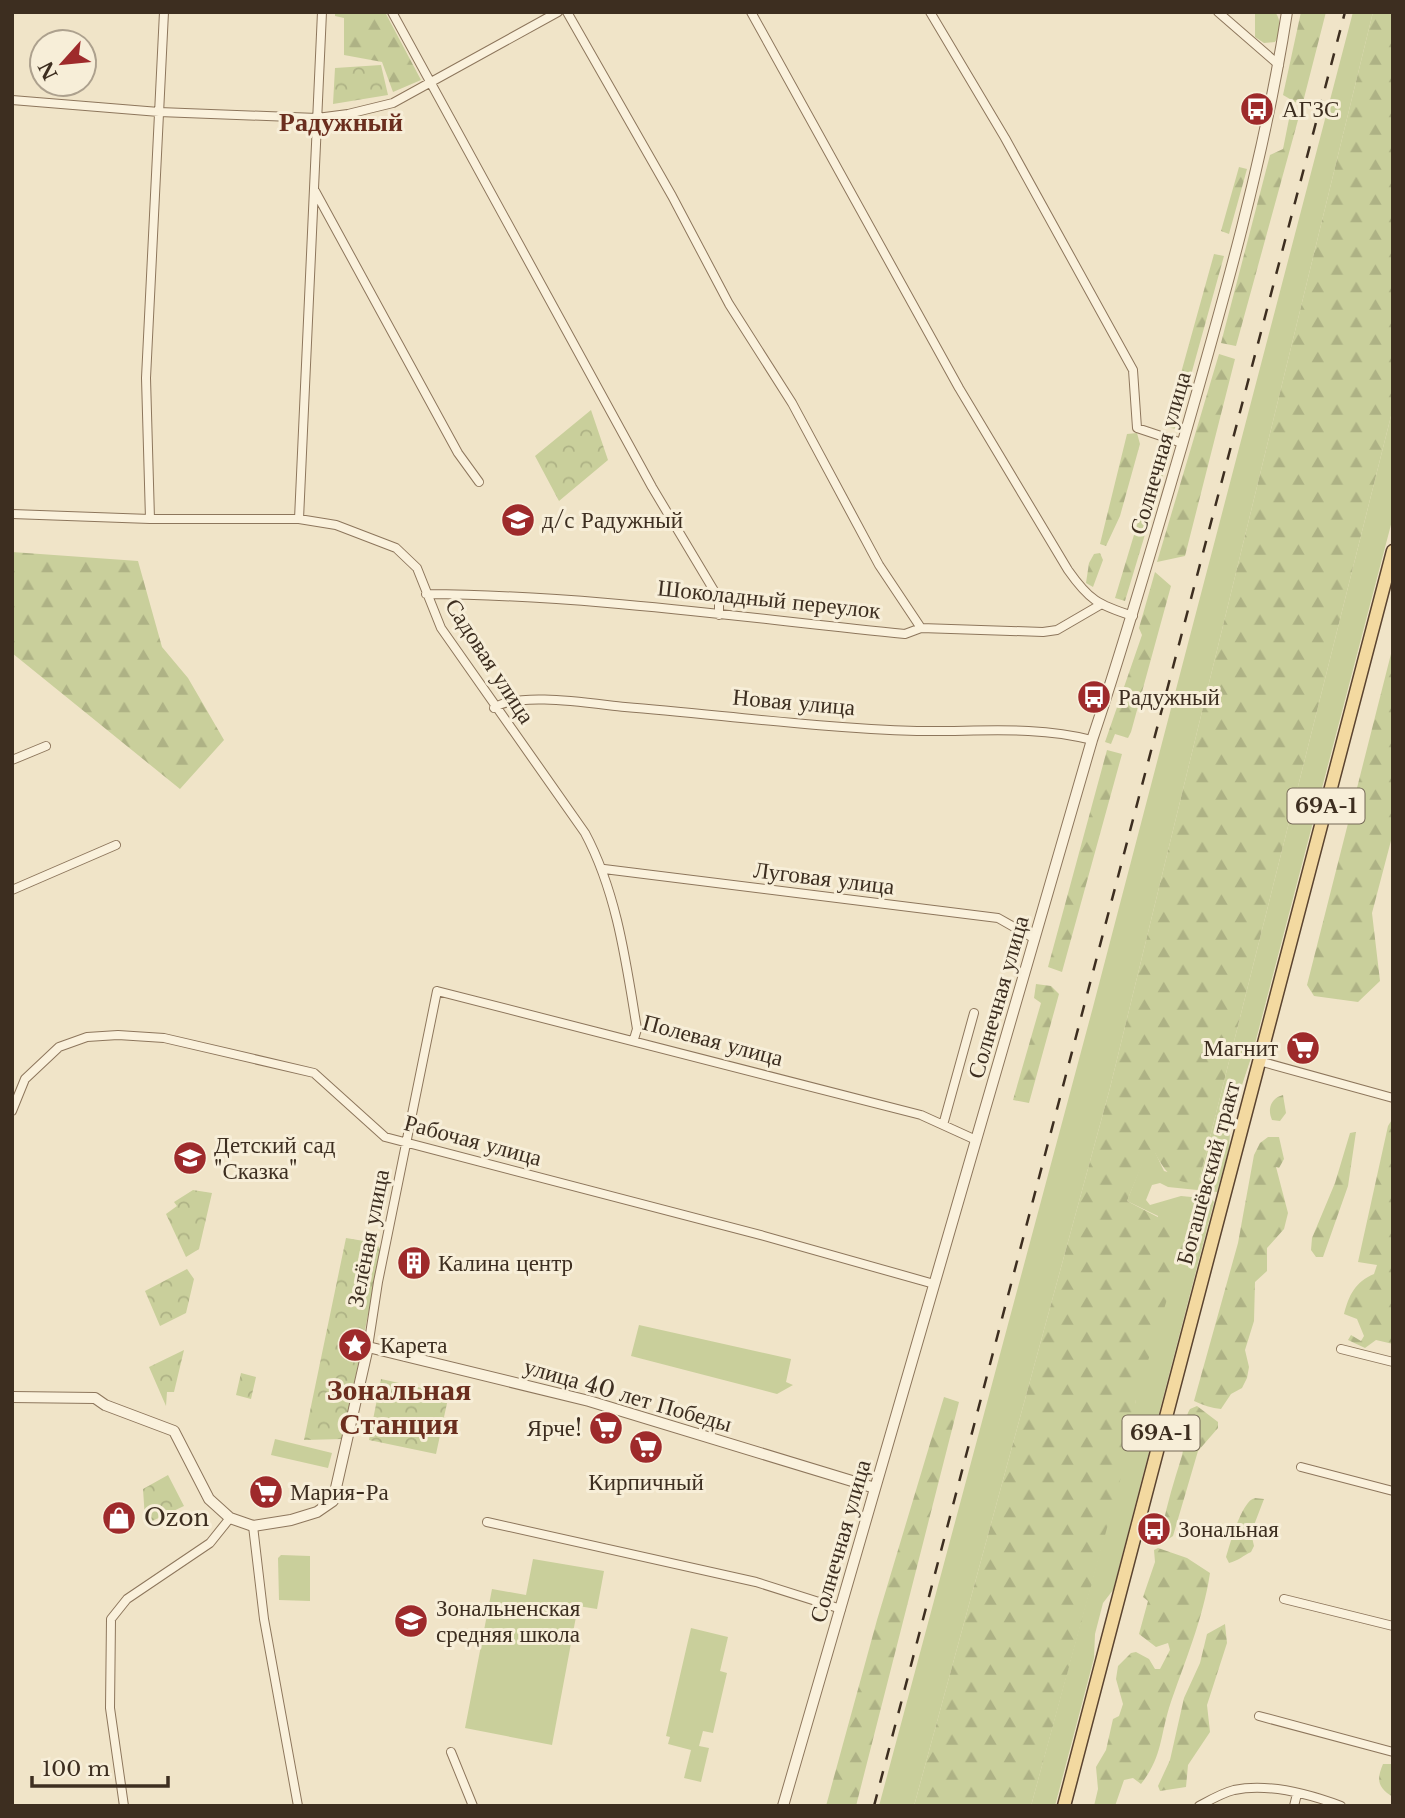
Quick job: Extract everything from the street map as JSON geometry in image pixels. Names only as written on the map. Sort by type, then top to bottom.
[{"type":"main road","name":"Богашёвский тракт","points":[[1064,1806],[1393,551]]},
{"type":"street","points":[[150,519],[146,378],[164,12]]},
{"type":"street","points":[[299,519],[322,12]]},
{"type":"street","points":[[392,12],[429,84],[652,487],[719,599],[719,615]]},
{"type":"street","points":[[12,100],[159,112],[317,118],[369,111],[393,103],[558,12]]},
{"type":"street","points":[[567,12],[672,196],[729,304],[792,403],[879,565],[922,628]]},
{"type":"street","points":[[751,12],[959,388],[1084,594],[1100,605],[1133,616]]},
{"type":"street","points":[[930,12],[1005,138],[1133,370],[1137,428],[1182,443]]},
{"type":"street","points":[[1217,12],[1279,65]]},
{"type":"street","name":"Солнечная улица","points":[[783,1806],[1182,443],[1250,198],[1279,65],[1287,12]]},
{"type":"street","points":[[314,188],[458,453],[479,482]]},
{"type":"street","name":"Садовая улица","points":[[12,514],[150,519],[299,519],[336,525],[396,548],[417,568],[441,628],[494,708],[585,833],[604,869],[627,967],[637,1029],[634,1039]]},
{"type":"street","name":"Шоколадный переулок","points":[[426,594],[508,595],[652,605],[719,615],[905,634],[922,628],[1043,632],[1057,630],[1100,605]]},
{"type":"street","name":"Новая улица","points":[[494,708],[505,700],[577,703],[918,731],[993,728],[1055,733],[1093,740]]},
{"type":"street","points":[[12,761],[46,746]]},
{"type":"street","points":[[12,890],[117,845]]},
{"type":"street","name":"Луговая улица","points":[[604,869],[998,918],[1035,939]]},
{"type":"street","name":"Полевая улица","points":[[437,991],[634,1039],[921,1115],[976,1140]]},
{"type":"street","name":"Зелёная улица","points":[[253,1525],[304,1516],[333,1501],[368,1347],[437,991]]},
{"type":"street","points":[[943,1125],[974,1013]]},
{"type":"street","name":"Рабочая улица","points":[[12,1111],[15,1098],[25,1079],[59,1047],[87,1037],[118,1034],[164,1038],[314,1073],[385,1137],[764,1236],[934,1284]]},
{"type":"street","points":[[1259,1061],[1393,1098]]},
{"type":"street","name":"улица 40 лет Победы","points":[[368,1347],[589,1401],[875,1488]]},
{"type":"street","points":[[1340,1349],[1393,1362]]},
{"type":"street","points":[[12,1397],[95,1398],[105,1405],[174,1431],[209,1499],[230,1517],[253,1525],[264,1619],[298,1806]]},
{"type":"street","points":[[1301,1466],[1393,1491]]},
{"type":"street","points":[[124,1806],[110,1708],[111,1619],[127,1599],[210,1543],[230,1517]]},
{"type":"street","points":[[487,1522],[756,1582],[841,1609]]},
{"type":"street","points":[[1284,1599],[1393,1626]]},
{"type":"street","points":[[1259,1716],[1393,1752]]},
{"type":"street","points":[[451,1752],[473,1806]]},
{"type":"street","points":[[1199,1806],[1233,1790],[1264,1789],[1297,1794],[1341,1806]]},
{"type":"street","points":[[1294,1806],[1297,1794]]},
{"type":"green space","points":[[335,12],[385,12],[421,80],[393,92],[382,62],[344,55],[344,18],[335,16]]},
{"type":"green space","points":[[1255,12],[1275,12],[1280,27],[1275,42],[1264,43],[1255,37]]},
{"type":"green space","points":[[1301,12],[1326,12],[1302,106],[1283,95]]},
{"type":"green space","points":[[1353,12],[1373,12],[1110,1088],[914,1806],[879,1806],[1093,1007]]},
{"type":"green space","points":[[1373,12],[1393,12],[1393,408],[1199,1181],[1191,1183],[1177,1180],[1162,1166],[1155,1153],[1147,1153],[1127,1201],[1175,1226],[1185,1241],[1135,1403],[1136,1422],[1031,1806],[914,1806],[1110,1088]]},
{"type":"green space","points":[[381,65],[388,95],[333,104],[335,68]]},
{"type":"green space","points":[[1289,119],[1298,120],[1236,346],[1221,343],[1270,155],[1283,149]]},
{"type":"green space","points":[[1239,167],[1247,169],[1229,234],[1221,231]]},
{"type":"green space","points":[[1214,254],[1224,256],[1176,429],[1166,427]]},
{"type":"green space","points":[[1219,354],[1235,359],[1185,556],[1157,562]]},
{"type":"green space","points":[[1393,408],[1393,517],[1252,1055],[1231,1118],[1229,1148],[1217,1192],[1168,1187],[1160,1183],[1152,1185],[1146,1200],[1150,1205],[1181,1196],[1212,1199],[1214,1202],[1113,1590],[1103,1603],[1095,1634],[1094,1658],[1055,1806],[1031,1806],[1135,1422],[1158,1216],[1127,1201],[1146,1153],[1155,1152],[1164,1171],[1199,1181]]},
{"type":"green space","points":[[591,410],[608,460],[559,501],[535,456]]},
{"type":"green space","points":[[1137,433],[1140,444],[1120,516],[1106,546],[1100,544],[1127,434]]},
{"type":"green space","points":[[1161,445],[1171,448],[1125,601],[1115,598]]},
{"type":"green space","points":[[12,552],[138,561],[162,647],[188,678],[224,740],[180,789],[12,653]]},
{"type":"green space","points":[[1100,553],[1103,560],[1093,587],[1086,583],[1089,563],[1094,554]]},
{"type":"green space","points":[[1155,572],[1171,586],[1131,732],[1128,738],[1115,734],[1111,744],[1105,742],[1142,635],[1139,628]]},
{"type":"green space","points":[[1393,646],[1393,833],[1372,913],[1380,981],[1358,1002],[1314,996],[1307,985]]},
{"type":"green space","points":[[1107,750],[1122,754],[1062,972],[1048,967]]},
{"type":"green space","points":[[1036,984],[1051,986],[1059,994],[1029,1103],[1013,1100],[1041,1003],[1034,998]]},
{"type":"green space","points":[[1283,1095],[1286,1113],[1280,1121],[1272,1120],[1271,1104]]},
{"type":"green space","points":[[1393,1118],[1393,1344],[1376,1340],[1365,1348],[1348,1340],[1351,1335],[1361,1341],[1364,1336],[1357,1319],[1344,1314],[1354,1290],[1374,1274],[1377,1265],[1358,1262],[1388,1126]]},
{"type":"green space","points":[[1356,1132],[1348,1186],[1323,1257],[1316,1257],[1311,1250],[1312,1238],[1335,1183],[1350,1133]]},
{"type":"green space","points":[[1268,1137],[1279,1137],[1284,1159],[1279,1168],[1276,1167],[1288,1213],[1284,1229],[1267,1248],[1267,1271],[1255,1282],[1254,1321],[1245,1350],[1249,1367],[1247,1378],[1242,1388],[1231,1394],[1221,1409],[1214,1408],[1194,1401],[1238,1243],[1254,1155],[1260,1143]]},
{"type":"green space","points":[[193,1190],[212,1193],[199,1249],[186,1257],[166,1214],[177,1206],[174,1202]]},
{"type":"green space","points":[[346,1238],[376,1243],[381,1250],[343,1439],[304,1440]]},
{"type":"green space","points":[[187,1269],[194,1279],[186,1313],[160,1326],[145,1291]]},
{"type":"green space","points":[[639,1325],[791,1359],[786,1382],[793,1385],[777,1394],[631,1356]]},
{"type":"green space","points":[[184,1350],[174,1392],[167,1392],[166,1406],[149,1367]]},
{"type":"green space","points":[[241,1373],[256,1377],[251,1399],[236,1395]]},
{"type":"green space","points":[[381,1379],[449,1394],[436,1454],[369,1440]]},
{"type":"green space","points":[[944,1397],[959,1402],[856,1806],[826,1806],[877,1620]]},
{"type":"green space","points":[[1197,1406],[1218,1422],[1218,1428],[1198,1451],[1173,1536],[1167,1540],[1161,1534],[1183,1453],[1187,1415],[1190,1409]]},
{"type":"green space","points":[[275,1439],[332,1453],[328,1468],[271,1455]]},
{"type":"green space","points":[[168,1475],[184,1506],[150,1522],[145,1519],[143,1489]]},
{"type":"green space","points":[[1255,1498],[1264,1499],[1251,1533],[1254,1546],[1251,1552],[1229,1563],[1226,1557],[1237,1523],[1246,1506]]},
{"type":"green space","points":[[1158,1548],[1187,1558],[1210,1573],[1203,1608],[1153,1765],[1141,1784],[1133,1778],[1124,1780],[1115,1806],[1094,1806],[1098,1789],[1096,1767],[1106,1750],[1113,1719],[1119,1716],[1123,1704],[1116,1679],[1118,1666],[1131,1653],[1136,1652],[1149,1659],[1155,1669],[1160,1669],[1170,1650],[1168,1643],[1156,1647],[1139,1634],[1148,1601],[1143,1597],[1155,1562],[1154,1550]]},
{"type":"green space","points":[[281,1555],[310,1556],[310,1601],[279,1600],[278,1558]]},
{"type":"green space","points":[[533,1559],[604,1571],[597,1609],[578,1606],[552,1745],[465,1728],[492,1589],[526,1595]]},
{"type":"green space","points":[[1225,1624],[1227,1643],[1207,1705],[1210,1732],[1188,1765],[1186,1787],[1160,1791],[1158,1786],[1170,1760],[1184,1698],[1200,1663],[1207,1634]]},
{"type":"green space","points":[[691,1628],[728,1637],[720,1671],[727,1673],[713,1733],[703,1731],[699,1746],[709,1748],[701,1782],[684,1778],[691,1750],[668,1744],[670,1737],[666,1736]]},
{"type":"green space","points":[[1383,1764],[1393,1764],[1393,1797],[1380,1783]]},
{"type":"railway","points":[[874,1806],[1345,12]]},
{"type":"place","name":"АГЗС","points":[[1257,109]]},
{"type":"place","name":"д/с Радужный","points":[[518,520]]},
{"type":"place","name":"Радужный","points":[[1094,697]]},
{"type":"place","name":"Магнит","points":[[1303,1048]]},
{"type":"place","name":"Детский сад \"Сказка\"","points":[[190,1158]]},
{"type":"place","name":"Калина центр","points":[[414,1263]]},
{"type":"place","name":"Карета","points":[[355,1345]]},
{"type":"place","name":"Ярче!","points":[[606,1428]]},
{"type":"place","name":"Кирпичный","points":[[646,1447]]},
{"type":"place","name":"Мария-Ра","points":[[266,1492]]},
{"type":"place","name":"Ozon","points":[[119,1518]]},
{"type":"place","name":"Зональная","points":[[1154,1529]]},
{"type":"place","name":"Зональненская средняя школа","points":[[411,1621]]},
{"type":"district","name":"Радужный","points":[[341,122]]},
{"type":"district","name":"Зональная Станция","points":[[399,1406]]}]
